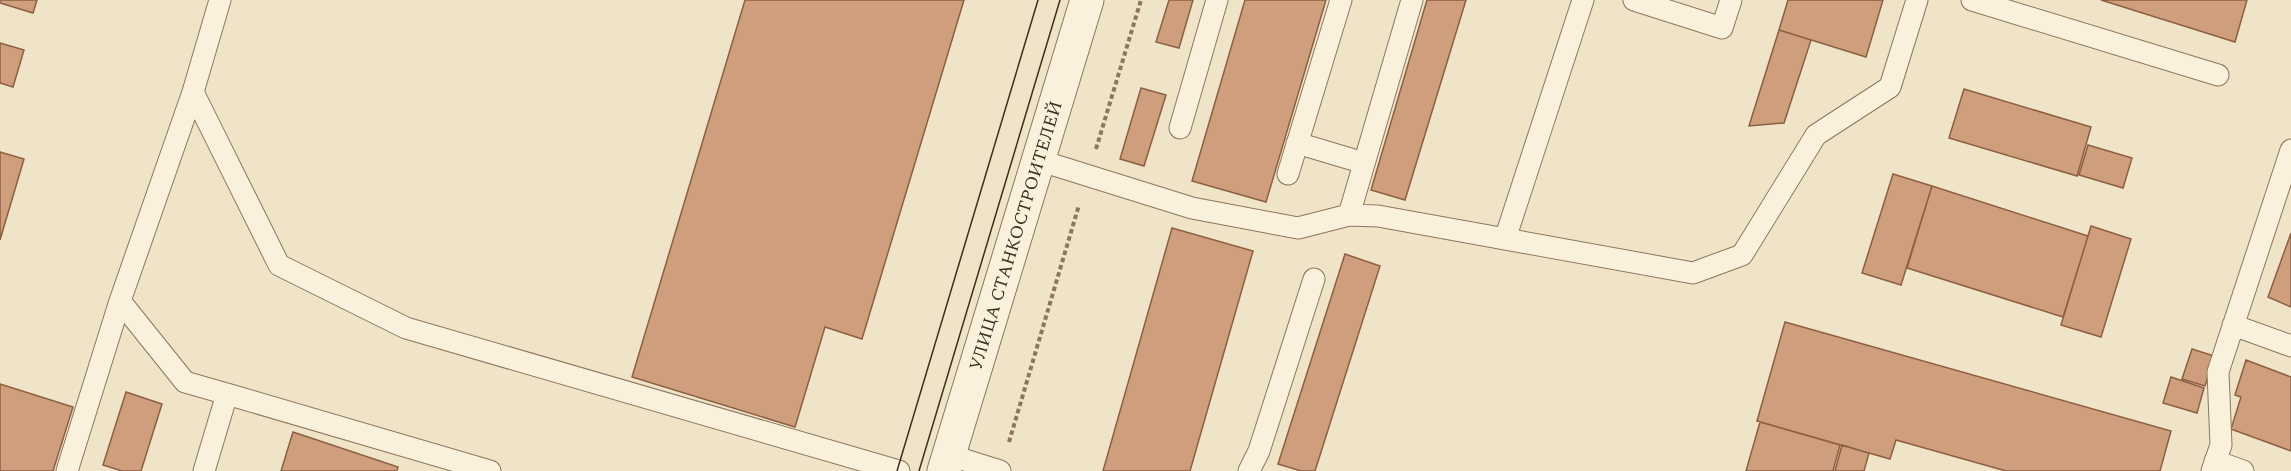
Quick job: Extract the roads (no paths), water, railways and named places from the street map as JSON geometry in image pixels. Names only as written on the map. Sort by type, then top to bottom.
[{"type":"street","name":"УЛИЦА СТАНКОСТРОИТЕЛЕЙ","points":[[946,463],[1087,0]]},
{"type":"lane","points":[[67,471],[120,301],[193,92],[220,0]]},
{"type":"lane","points":[[1180,128],[1217,0]]},
{"type":"lane","points":[[1288,174],[1341,0]]},
{"type":"lane","points":[[1349,215],[1412,0]]},
{"type":"lane","points":[[1505,239],[1583,0]]},
{"type":"lane","points":[[1634,0],[1722,28],[1731,0]]},
{"type":"lane","points":[[1038,160],[1192,208],[1298,228],[1349,215],[1378,216],[1693,273],[1742,255],[1816,135],[1890,87],[1917,0]]},
{"type":"lane","points":[[1972,0],[2218,75]]},
{"type":"lane","points":[[193,92],[279,266],[406,328],[899,471]]},
{"type":"lane","points":[[1298,143],[1364,163]]},
{"type":"lane","points":[[2243,471],[2214,466],[2221,446],[2218,372],[2233,325],[2284,197],[2291,150]]},
{"type":"lane","points":[[1249,471],[1259,451],[1314,279]]},
{"type":"lane","points":[[120,301],[185,382],[490,471]]},
{"type":"lane","points":[[2233,325],[2291,346]]},
{"type":"lane","points":[[204,471],[226,394]]},
{"type":"lane","points":[[946,463],[1000,471]]},
{"type":"tram line","points":[[897,471],[1038,0]]},
{"type":"tram line","points":[[919,471],[1060,0]]}]
